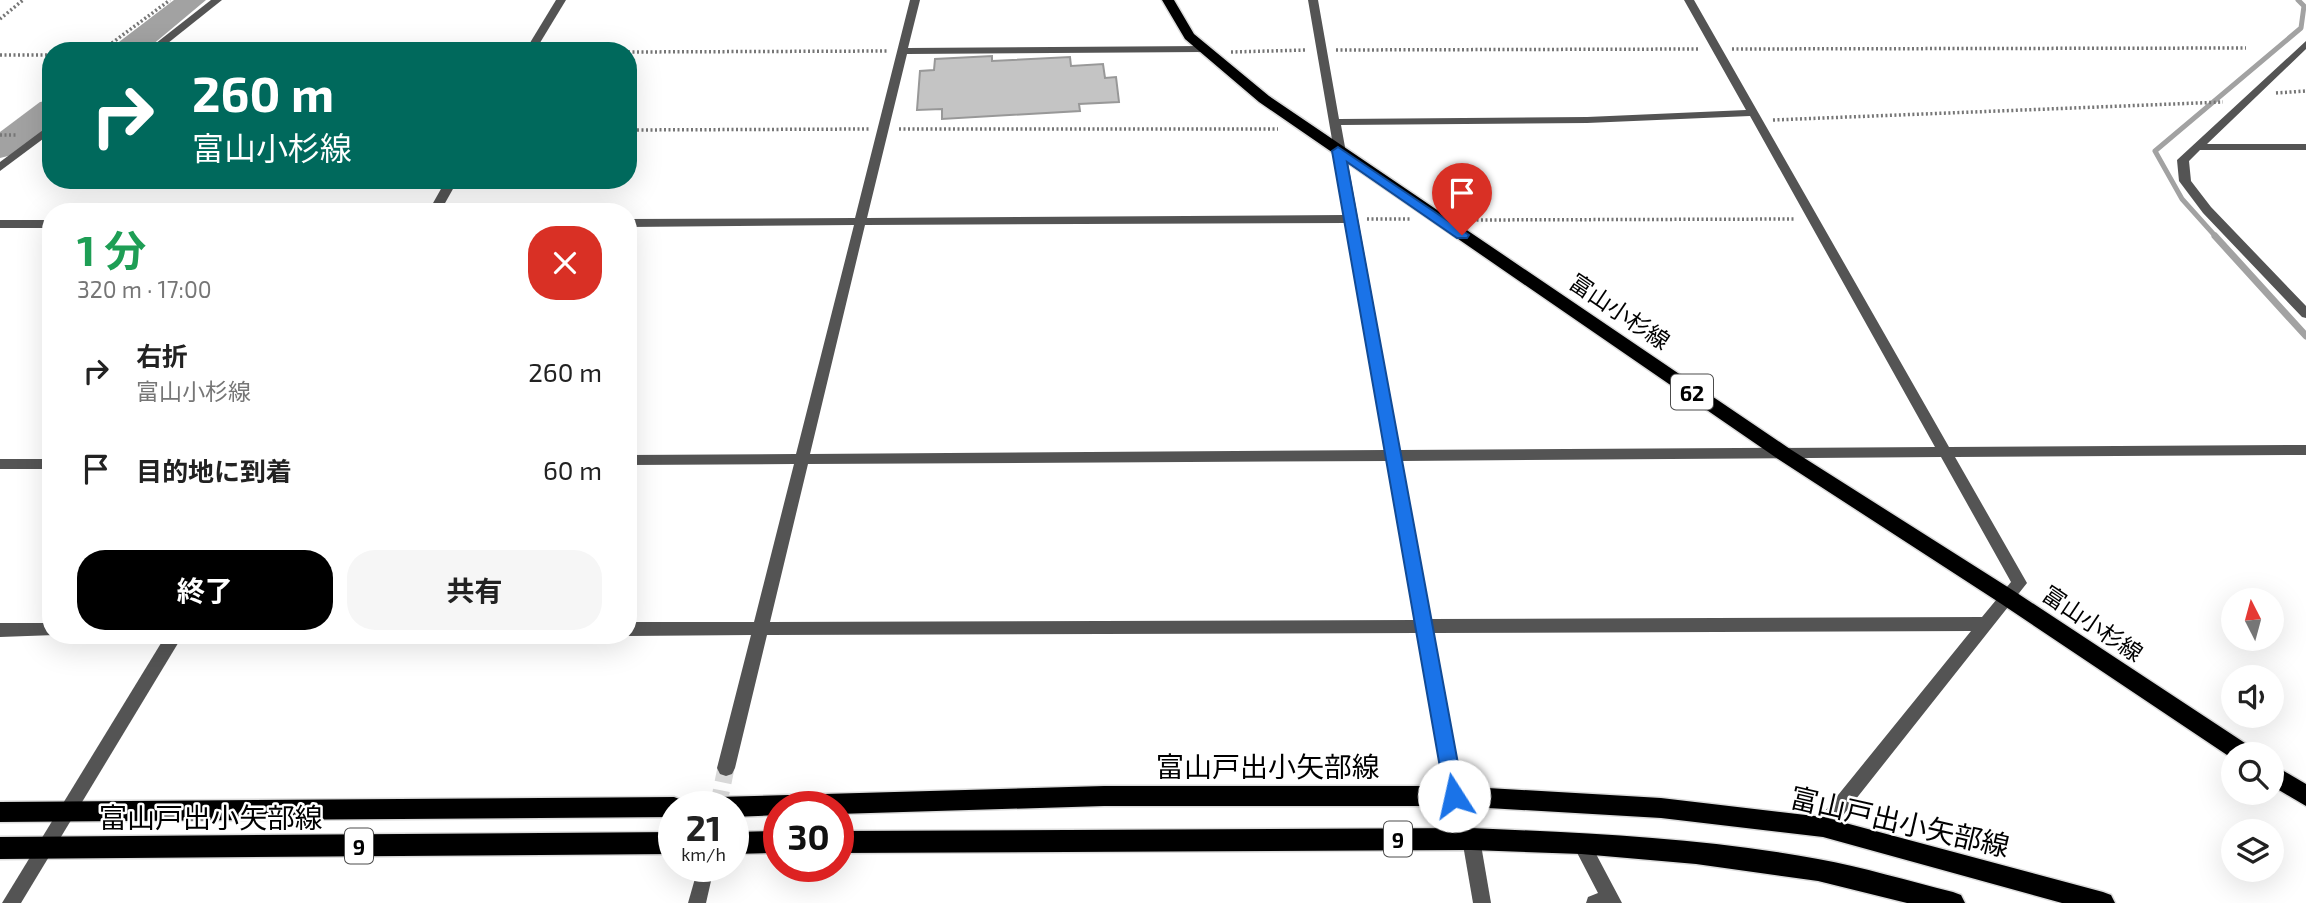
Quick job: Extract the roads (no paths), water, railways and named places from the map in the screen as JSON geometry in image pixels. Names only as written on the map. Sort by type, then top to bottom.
[{"type":"main road","name":"富山小杉線","points":[[1168,0],[1189,36],[1203,49],[1264,99],[1338,151],[1784,454],[2007,597],[2225,742]]},
{"type":"main road","points":[[2284,782],[2306,796]]},
{"type":"main road","name":"富山戸出小矢部線","points":[[749,806],[1104,796],[1454,796],[1661,808],[1823,827],[2103,903]]},
{"type":"main road","name":"富山戸出小矢部線","points":[[0,811],[658,807]]},
{"type":"main road","name":"9","points":[[854,842],[1471,839],[1581,844],[1696,853],[1818,870],[1953,903]]},
{"type":"main road","name":"富山戸出小矢部線","points":[[0,848],[658,843]]},
{"type":"street","points":[[163,42],[217,0]]},
{"type":"street","points":[[535,42],[561,0]]},
{"type":"street","points":[[726,768],[915,0]]},
{"type":"street","points":[[1313,0],[1454,796]]},
{"type":"street","points":[[1689,0],[2019,583],[1823,827]]},
{"type":"street","points":[[2306,44],[2200,147],[2183,160],[2185,181],[2207,210],[2306,314]]},
{"type":"street","points":[[903,51],[1203,49]]},
{"type":"street","points":[[1334,122],[1587,120],[1754,113]]},
{"type":"street","points":[[0,168],[42,134]]},
{"type":"street","points":[[2200,147],[2306,147]]},
{"type":"street","points":[[637,223],[1352,219]]},
{"type":"street","points":[[0,224],[42,224]]},
{"type":"street","points":[[637,460],[2306,450]]},
{"type":"street","points":[[0,464],[42,464]]},
{"type":"street","points":[[637,629],[1985,624]]},
{"type":"street","points":[[0,631],[42,630]]},
{"type":"street","points":[[11,903],[170,644]]},
{"type":"street","points":[[1471,839],[1482,903]]},
{"type":"street","points":[[1581,844],[1606,901]]},
{"type":"street","points":[[697,903],[702,882]]},
{"type":"waterway","points":[[138,42],[192,0]]},
{"type":"waterway","points":[[2217,238],[2182,199],[2155,151],[2301,28],[2304,6],[2298,0]]},
{"type":"waterway","points":[[0,148],[42,116]]},
{"type":"waterway","points":[[2215,236],[2306,336]]},
{"type":"tunnel","points":[[721,791],[726,768]]}]
